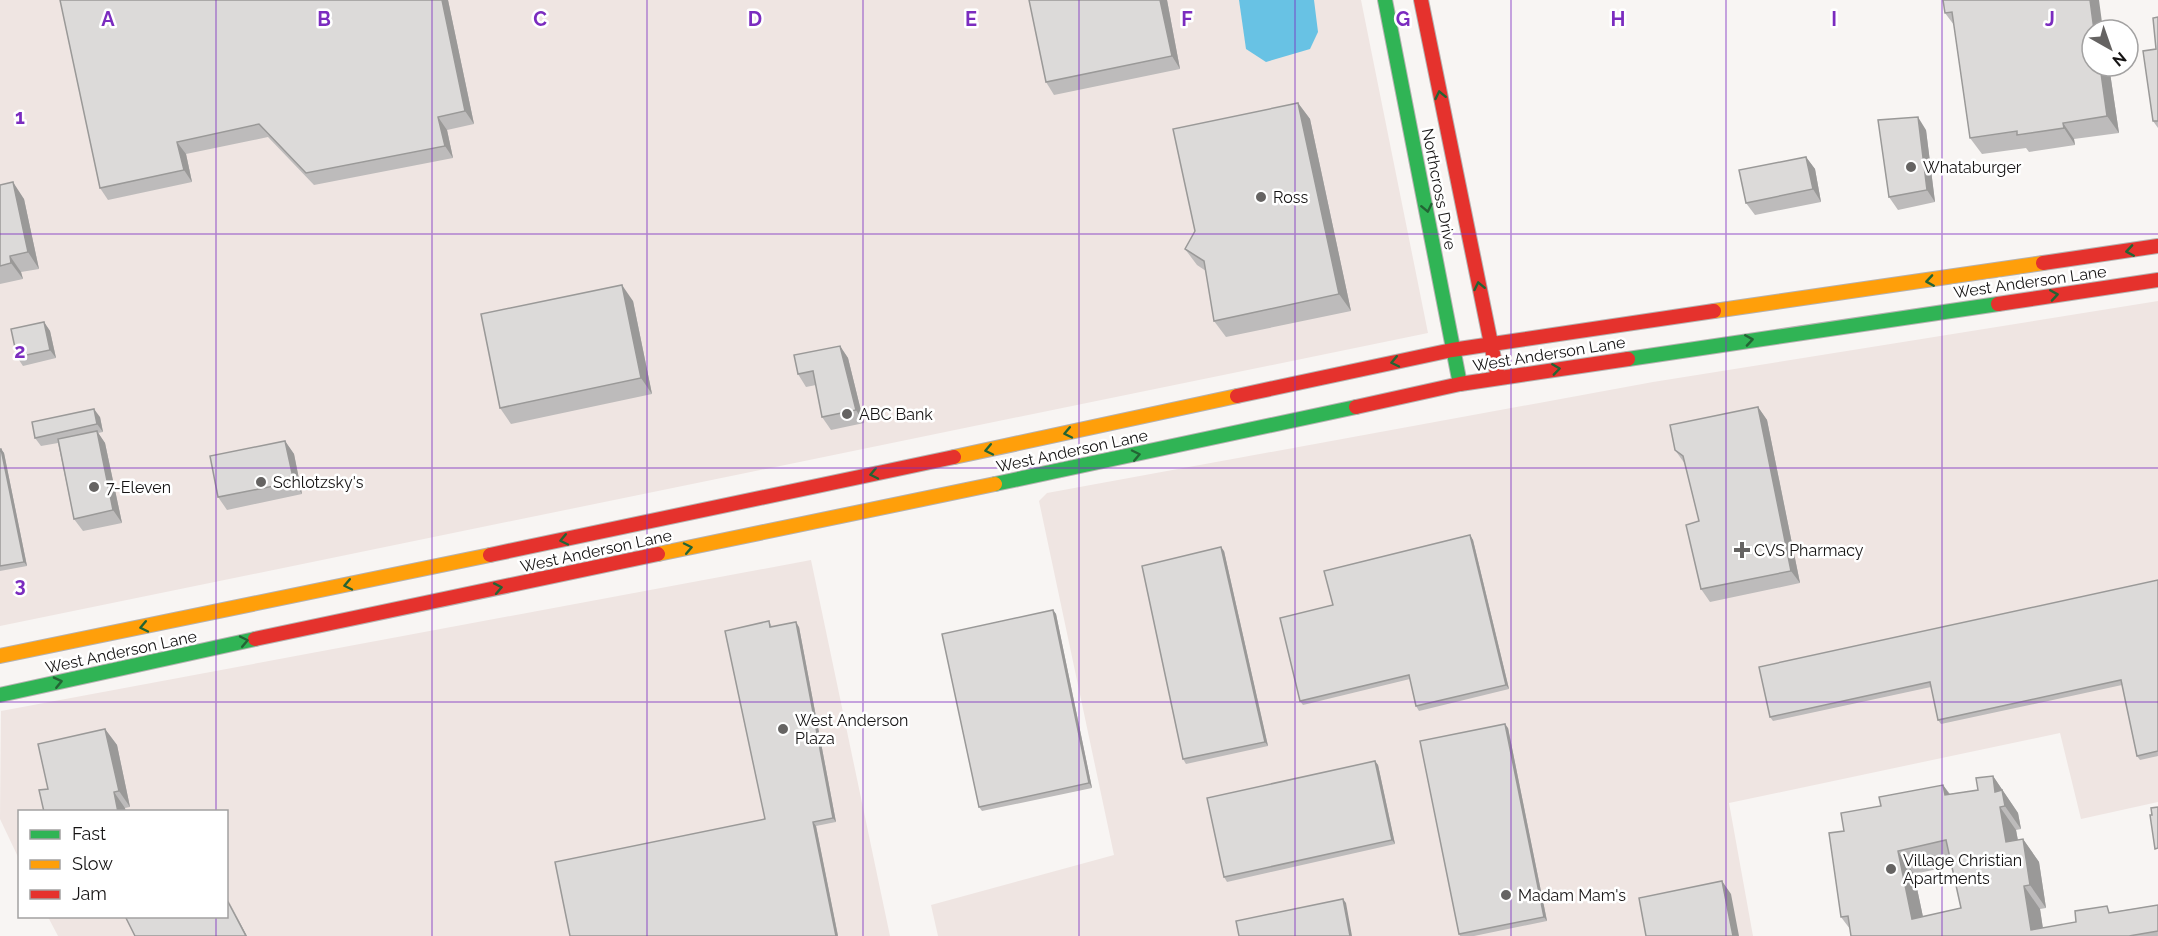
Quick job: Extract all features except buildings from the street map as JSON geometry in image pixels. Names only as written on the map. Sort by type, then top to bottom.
[{"type":"main road","name":"Northcross Drive","points":[[1385,0],[1460,384]]},
{"type":"main road","name":"Northcross Drive","points":[[1421,0],[1498,378]]},
{"type":"main road","points":[[1395,55],[1429,43]]},
{"type":"main road","name":"West Anderson Lane","points":[[0,696],[410,589],[936,479],[1078,467],[1460,384],[1992,288],[2158,246]]},
{"type":"main road","name":"West Anderson Lane","points":[[0,656],[437,584],[936,479],[1233,397],[1452,350],[1992,288],[2158,280]]},
{"type":"main road","points":[[1200,420],[1233,397]]},
{"type":"main road","points":[[1078,467],[1089,451]]},
{"type":"shaded area","points":[[0,0],[1361,0],[1428,333],[0,626]]},
{"type":"shaded area","points":[[2158,301],[2158,802],[2081,819],[2060,733],[1729,803],[1753,936],[938,936],[931,905],[1114,855],[1039,501],[1047,493],[1653,382]]},
{"type":"shaded area","name":"West Anderson Plaza","points":[[811,560],[890,936],[58,936],[49,918],[228,918],[228,810],[18,810],[18,857],[0,819],[1,711]]},
{"type":"water","points":[[1239,0],[1314,0],[1318,32],[1310,49],[1266,62],[1246,49]]},
{"type":"traffic: fast","points":[[1385,0],[1460,384]]},
{"type":"traffic: fast","points":[[1628,359],[1998,304]]},
{"type":"traffic: fast","points":[[995,484],[1356,407]]},
{"type":"traffic: fast","points":[[0,695],[255,639]]},
{"type":"traffic: slow","points":[[1714,311],[2043,263]]},
{"type":"traffic: slow","points":[[954,457],[1237,396]]},
{"type":"traffic: slow","points":[[658,554],[995,484]]},
{"type":"traffic: slow","points":[[0,656],[490,555]]},
{"type":"traffic: jam","points":[[1421,0],[1498,378]]},
{"type":"traffic: jam","points":[[2043,263],[2158,246]]},
{"type":"traffic: jam","points":[[1998,304],[2158,280]]},
{"type":"traffic: jam","points":[[1237,396],[1452,350],[1714,311]]},
{"type":"traffic: jam","points":[[1356,407],[1460,384],[1628,359]]},
{"type":"traffic: jam","points":[[490,555],[954,457]]},
{"type":"traffic: jam","points":[[255,639],[658,554]]},
{"type":"place","name":"Whataburger","points":[[1911,167]]},
{"type":"place","name":"Ross","points":[[1261,197]]},
{"type":"place","name":"ABC Bank","points":[[847,414]]},
{"type":"place","name":"Schlotzsky's","points":[[261,482]]},
{"type":"place","name":"7-Eleven","points":[[94,487]]},
{"type":"place","name":"CVS Pharmacy","points":[[1742,550]]},
{"type":"place","name":"West Anderson Plaza","points":[[783,729]]},
{"type":"place","name":"Village Christian Apartments","points":[[1891,869]]},
{"type":"place","name":"Madam Mam's","points":[[1506,895]]}]
